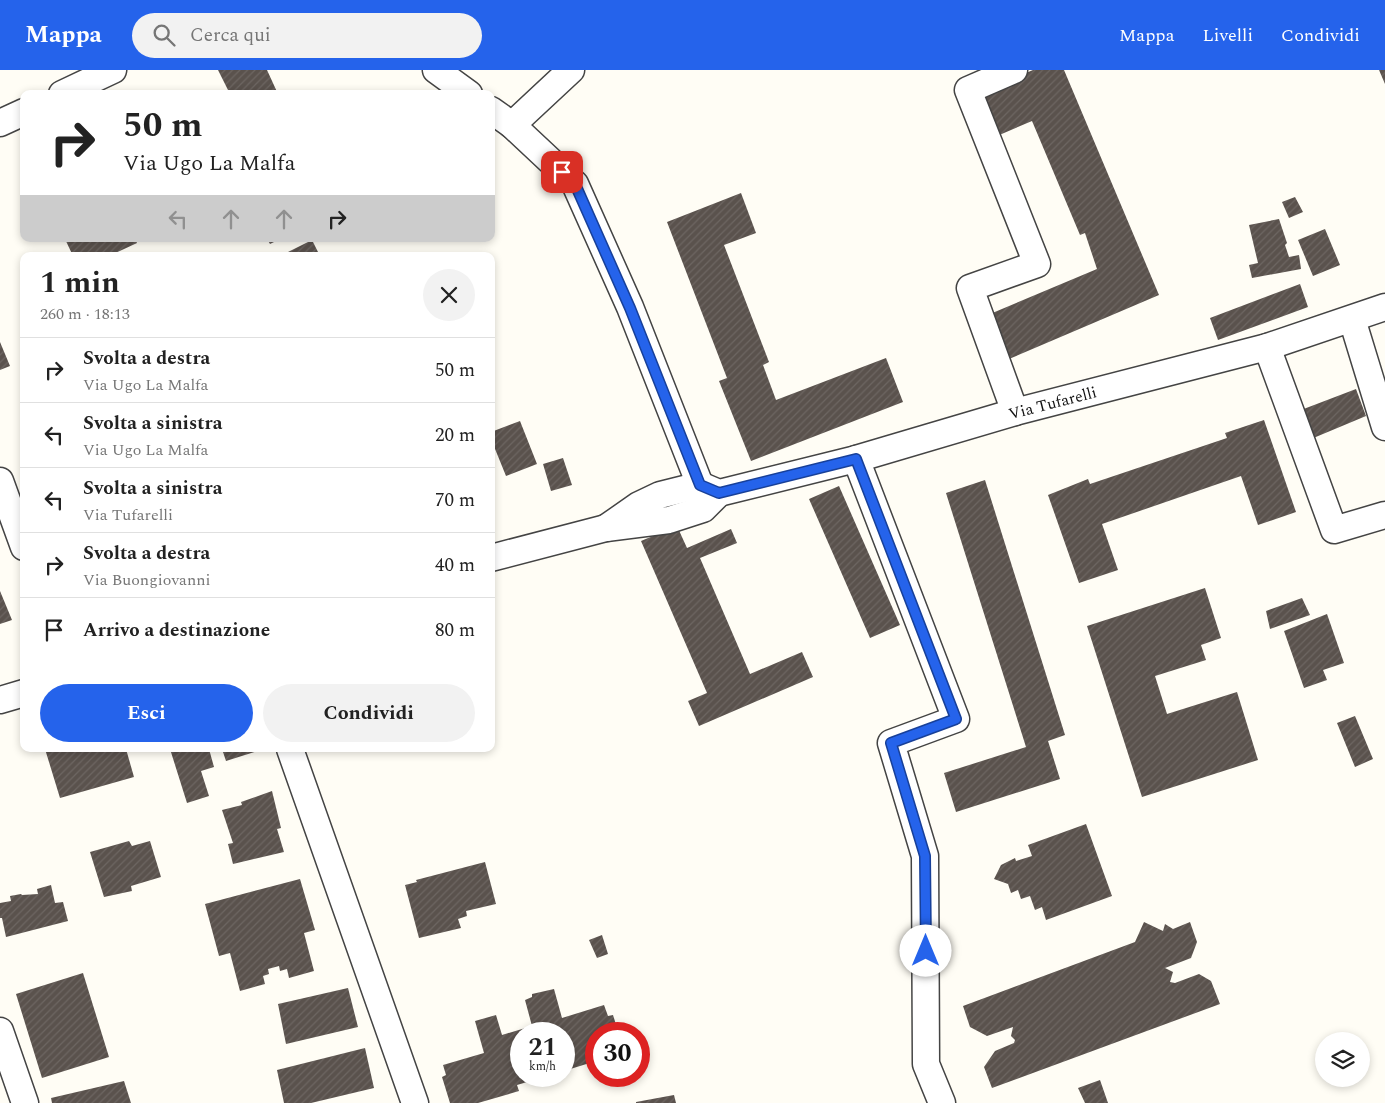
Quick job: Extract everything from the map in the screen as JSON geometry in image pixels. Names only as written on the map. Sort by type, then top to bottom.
[{"type":"street","points":[[70,90],[113,70]]},
{"type":"street","points":[[436,70],[464,90]]},
{"type":"street","points":[[512,125],[572,70]]},
{"type":"street","points":[[1014,70],[968,90],[1037,264],[970,288],[1015,412]]},
{"type":"street","points":[[495,113],[512,125],[575,184],[709,489]]},
{"type":"street","points":[[0,123],[20,114]]},
{"type":"street","name":"Via Tufarelli","points":[[495,557],[606,528],[639,505],[660,495],[709,489],[856,459],[1015,412],[1266,348],[1385,307]]},
{"type":"street","points":[[1352,319],[1385,427]]},
{"type":"street","points":[[1266,348],[1334,530],[1385,515]]},
{"type":"street","points":[[856,459],[956,719],[891,743],[925,856],[926,1064],[942,1103]]},
{"type":"street","points":[[0,481],[20,536]]},
{"type":"street","points":[[0,700],[20,694]]},
{"type":"street","points":[[291,752],[415,1103]]},
{"type":"street","points":[[0,1031],[25,1103]]},
{"type":"building","points":[[218,70],[267,70],[276,90],[228,90]]},
{"type":"building","points":[[1033,70],[1064,70],[1159,295],[1009,359],[990,314],[1097,269],[1085,233],[1080,235],[1032,121],[997,136],[979,93]]},
{"type":"building","points":[[1379,70],[1385,70],[1385,84]]},
{"type":"building","points":[[741,193],[756,233],[724,245],[769,362],[763,365],[776,400],[886,358],[903,402],[751,461],[719,381],[727,378],[667,222]]},
{"type":"building","points":[[1295,197],[1303,212],[1289,218],[1282,202]]},
{"type":"building","points":[[1279,219],[1287,243],[1285,245],[1289,257],[1299,255],[1301,269],[1252,278],[1249,265],[1258,263],[1249,225]]},
{"type":"building","points":[[1325,229],[1340,265],[1313,276],[1298,240]]},
{"type":"building","points":[[66,242],[137,243],[118,252],[71,252]]},
{"type":"building","points":[[308,242],[313,242],[318,252],[288,252]]},
{"type":"building","points":[[1300,284],[1308,307],[1218,340],[1210,318]]},
{"type":"building","points":[[0,342],[10,366],[0,370]]},
{"type":"building","points":[[1356,389],[1366,416],[1311,439],[1301,410]]},
{"type":"building","points":[[1264,420],[1296,512],[1258,525],[1241,476],[1102,524],[1118,570],[1079,583],[1048,495],[1088,479],[1090,484],[1227,438],[1225,433]]},
{"type":"building","points":[[520,421],[537,464],[506,476],[495,449],[495,430]]},
{"type":"building","points":[[563,458],[572,485],[551,491],[543,464]]},
{"type":"building","points":[[985,480],[1065,735],[1048,741],[1060,779],[956,812],[944,773],[1026,747],[946,493]]},
{"type":"building","points":[[839,486],[900,625],[870,638],[809,499]]},
{"type":"building","points":[[677,526],[687,548],[731,529],[737,543],[700,558],[750,674],[802,652],[813,677],[699,726],[688,701],[707,693],[641,541]]},
{"type":"building","points":[[1205,588],[1221,638],[1201,645],[1206,660],[1155,676],[1167,714],[1237,692],[1258,760],[1142,797],[1087,626]]},
{"type":"building","points":[[0,591],[12,620],[0,624]]},
{"type":"building","points":[[1302,598],[1310,615],[1270,629],[1266,611]]},
{"type":"building","points":[[1327,614],[1344,663],[1323,670],[1327,680],[1304,688],[1284,631]]},
{"type":"building","points":[[1355,716],[1373,759],[1355,767],[1337,723]]},
{"type":"building","points":[[46,752],[127,752],[134,777],[60,798]]},
{"type":"building","points":[[171,752],[210,752],[214,767],[201,771],[209,796],[187,803]]},
{"type":"building","points":[[223,752],[254,752],[226,761]]},
{"type":"building","points":[[272,791],[281,828],[277,829],[284,852],[233,864],[228,844],[233,843],[222,810],[242,805],[241,802]]},
{"type":"building","points":[[1086,824],[1112,896],[1046,920],[1042,907],[1035,910],[1030,896],[1021,899],[1018,890],[1011,893],[1008,884],[994,879],[1001,865],[1015,858],[1016,861],[1032,856],[1028,845]]},
{"type":"building","points":[[129,841],[132,846],[150,841],[161,877],[131,886],[132,891],[104,897],[90,852]]},
{"type":"building","points":[[485,862],[496,904],[466,911],[467,916],[458,919],[461,928],[419,938],[405,885],[417,882],[416,880]]},
{"type":"building","points":[[300,879],[315,930],[304,933],[314,971],[289,978],[287,969],[280,971],[279,966],[268,969],[269,974],[263,976],[265,984],[240,991],[230,953],[219,956],[205,904]]},
{"type":"building","points":[[51,885],[55,903],[63,902],[68,921],[6,937],[2,918],[0,918],[0,903],[11,901],[10,896],[38,894],[37,889]]},
{"type":"building","points":[[1144,922],[1163,931],[1165,924],[1173,929],[1190,922],[1197,942],[1191,958],[1165,968],[1173,972],[1170,982],[1175,983],[1199,974],[1211,981],[1220,1004],[992,1088],[984,1067],[995,1051],[1014,1043],[1015,1040],[1011,1036],[1013,1027],[987,1036],[970,1027],[963,1006],[1135,942]]},
{"type":"building","points":[[602,935],[608,954],[597,958],[589,940]]},
{"type":"building","points":[[83,973],[109,1057],[42,1078],[16,994]]},
{"type":"building","points":[[348,988],[358,1027],[286,1044],[278,1004]]},
{"type":"building","points":[[554,989],[562,1018],[604,1005],[608,1016],[613,1015],[615,1022],[585,1022],[585,1064],[575,1068],[575,1022],[531,1022],[525,1000],[532,997],[532,994]]},
{"type":"building","points":[[496,1015],[502,1035],[510,1033],[510,1087],[518,1087],[519,1091],[478,1103],[450,1103],[442,1077],[446,1075],[443,1065],[484,1053],[475,1021]]},
{"type":"building","points":[[365,1048],[374,1088],[311,1103],[284,1103],[277,1070]]},
{"type":"building","points":[[1100,1080],[1108,1103],[1085,1103],[1078,1088]]},
{"type":"building","points":[[124,1081],[131,1103],[52,1103],[51,1098]]},
{"type":"building","points":[[674,1095],[676,1103],[636,1103],[636,1102]]},
{"type":"route","points":[[562,172],[575,184],[630,308],[700,485],[719,493],[856,459],[956,719],[891,743],[925,856],[926,951]]}]
